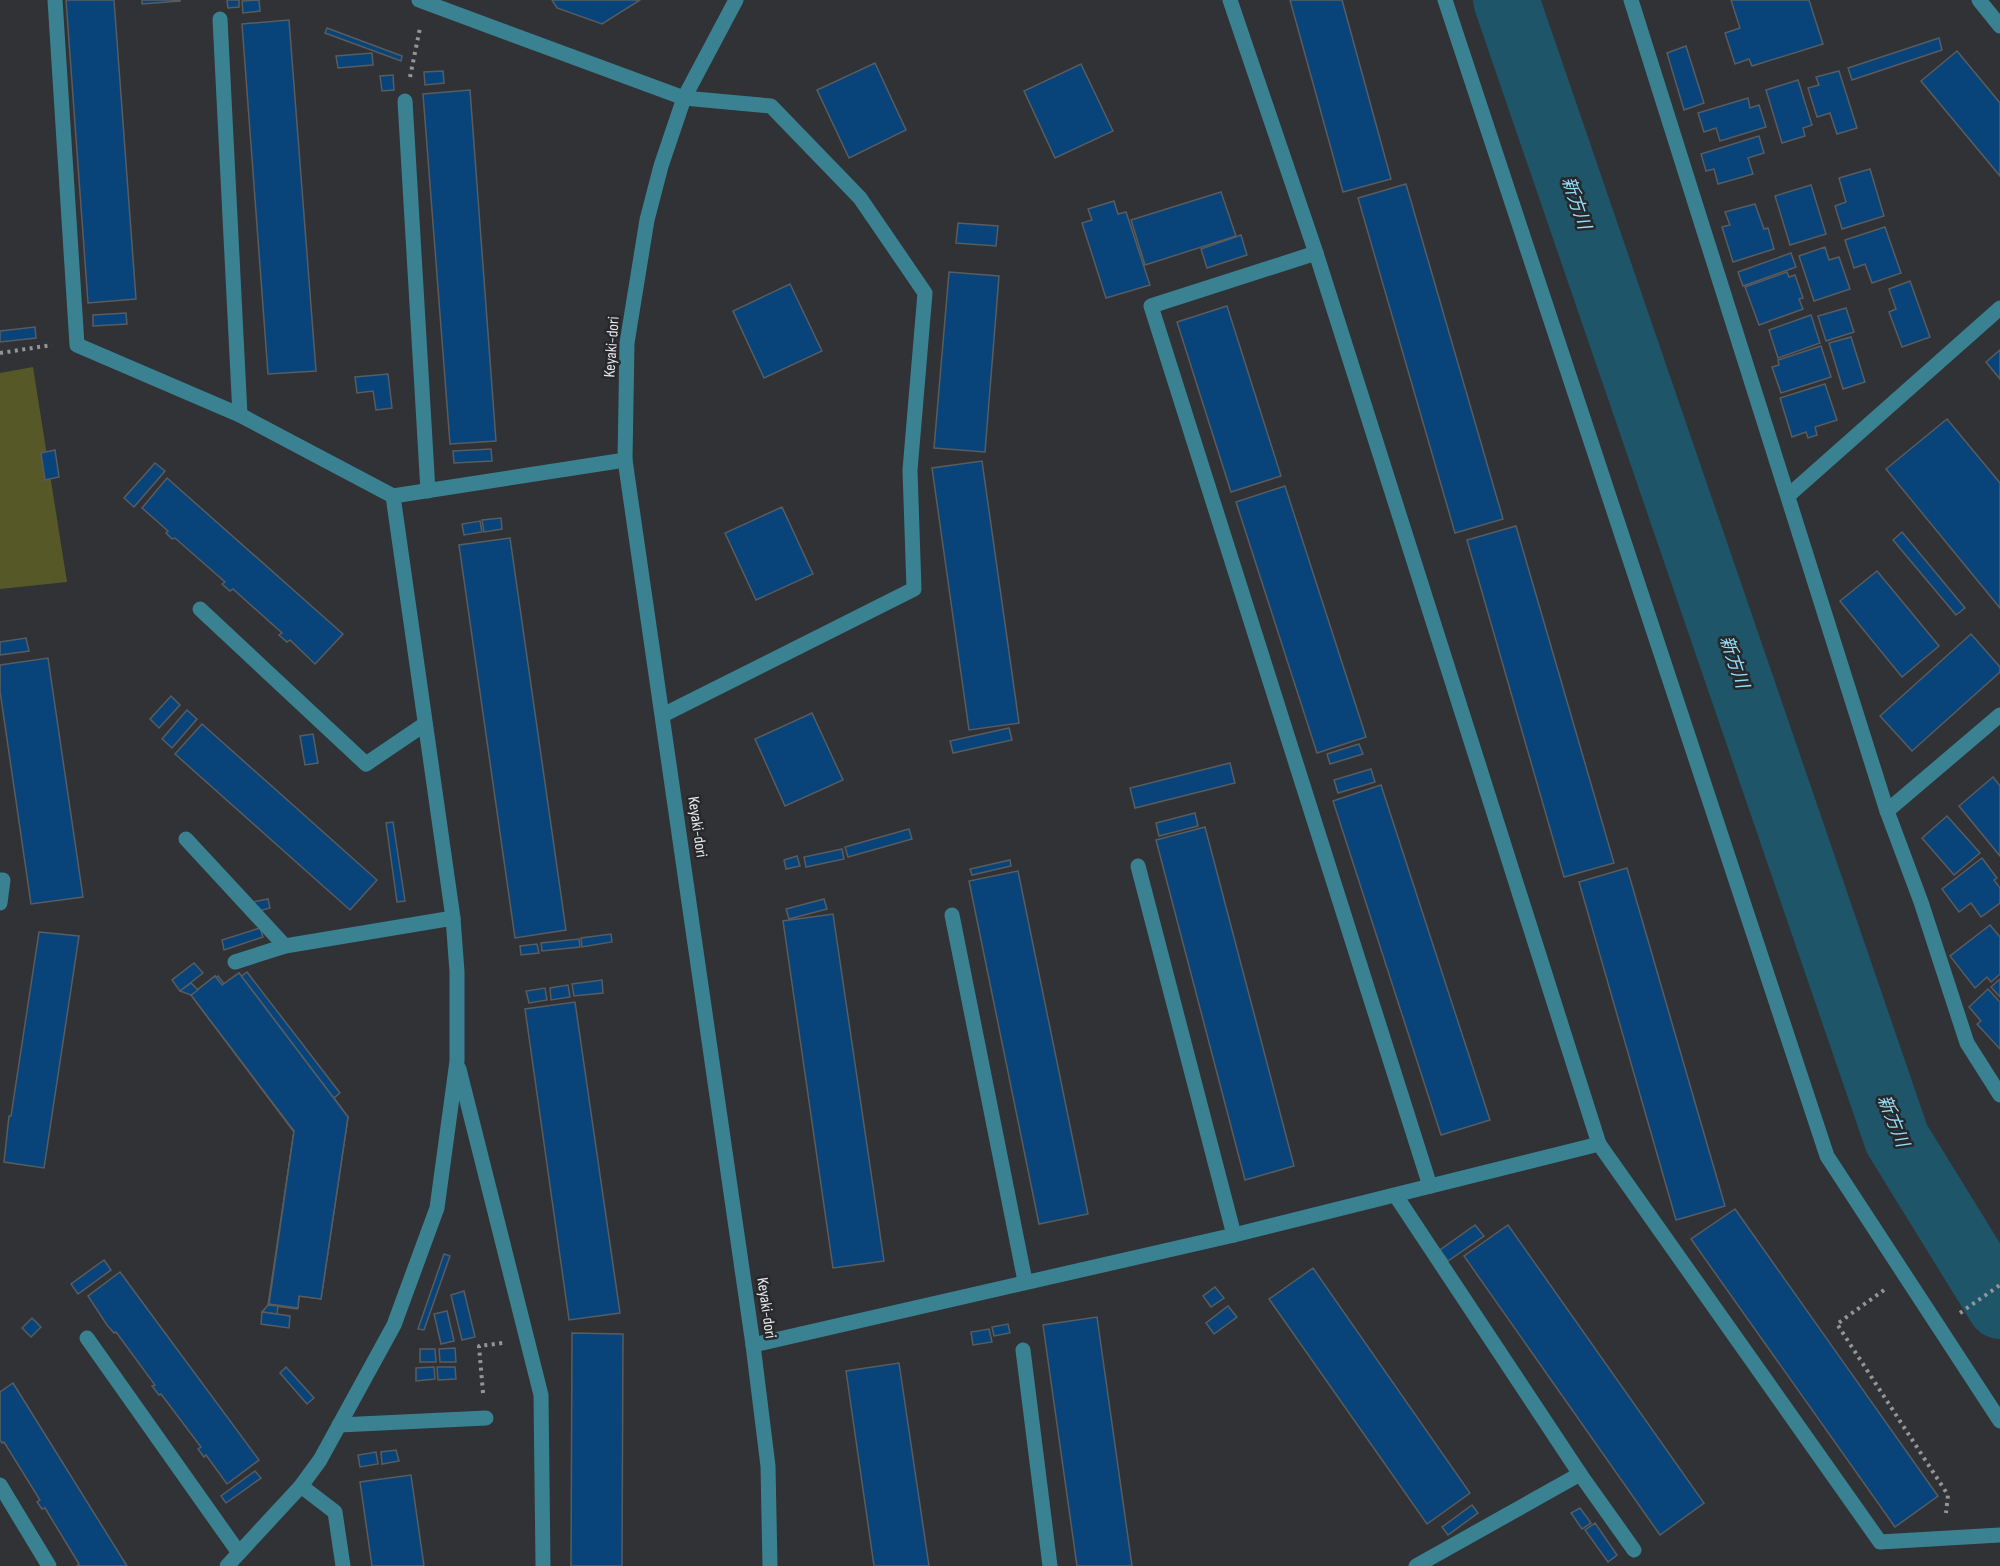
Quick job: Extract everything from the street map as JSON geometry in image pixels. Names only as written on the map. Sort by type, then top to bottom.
[{"type":"street","points":[[56,0],[77,345],[240,415],[393,496],[625,460]]},
{"type":"street","name":"Keyaki-dori","points":[[736,0],[684,98],[646,220],[627,343],[625,460],[753,1345],[768,1466],[770,1566]]},
{"type":"street","points":[[1230,0],[1316,253],[1599,1144],[1880,1542],[2000,1535]]},
{"type":"street","points":[[1445,0],[1827,1156],[2000,1421]]},
{"type":"street","points":[[1631,0],[1887,811],[1921,903],[1967,1042],[2000,1095]]},
{"type":"street","points":[[1979,0],[2000,26]]},
{"type":"street","points":[[424,1],[684,98],[771,106],[860,198],[925,293],[910,470],[914,589],[663,715]]},
{"type":"street","points":[[220,19],[240,415]]},
{"type":"street","points":[[405,101],[428,491]]},
{"type":"street","points":[[1316,253],[1151,306],[1430,1186]]},
{"type":"street","points":[[1789,495],[2000,308]]},
{"type":"street","points":[[227,1566],[302,1486],[339,1425],[394,1325],[437,1208],[457,1061],[457,972],[453,918],[393,496]]},
{"type":"street","points":[[200,609],[366,764],[425,724]]},
{"type":"street","points":[[1887,811],[2000,715]]},
{"type":"street","points":[[186,839],[285,946]]},
{"type":"street","points":[[1138,866],[1234,1235]]},
{"type":"street","points":[[0,903],[1,880]]},
{"type":"street","points":[[952,915],[1025,1281]]},
{"type":"street","points":[[235,962],[285,946],[453,918]]},
{"type":"street","points":[[457,1061],[541,1395],[543,1566]]},
{"type":"street","points":[[753,1345],[1234,1235],[1599,1144]]},
{"type":"street","points":[[1396,1196],[1580,1473],[1634,1550]]},
{"type":"street","points":[[87,1338],[239,1553]]},
{"type":"street","points":[[1023,1350],[1050,1566]]},
{"type":"street","points":[[339,1425],[486,1418]]},
{"type":"street","points":[[1416,1566],[1580,1473]]},
{"type":"street","points":[[0,1485],[49,1566]]},
{"type":"street","points":[[302,1486],[335,1512],[343,1566]]},
{"type":"path","points":[[405,101],[424,1]]},
{"type":"path","points":[[0,353],[43,345],[77,345]]},
{"type":"path","points":[[1952,1319],[2000,1285]]},
{"type":"path","points":[[1890,1286],[1837,1324],[1948,1495],[1943,1538]]},
{"type":"path","points":[[486,1418],[479,1346],[527,1340]]},
{"type":"green space","points":[[33,367],[67,582],[0,589],[0,373]]},
{"type":"building","points":[[66,0],[114,0],[136,299],[88,303]]},
{"type":"building","points":[[142,0],[180,0],[180,1],[142,4]]},
{"type":"building","points":[[227,0],[239,0],[239,7],[228,8]]},
{"type":"building","points":[[259,0],[260,11],[243,13],[242,1]]},
{"type":"building","points":[[552,0],[640,0],[602,24],[557,8]]},
{"type":"building","points":[[1290,0],[1342,0],[1391,179],[1343,192]]},
{"type":"building","points":[[1731,0],[1809,0],[1823,44],[1752,66],[1749,59],[1735,64],[1725,33],[1740,28]]},
{"type":"building","points":[[289,20],[316,371],[268,374],[242,24]]},
{"type":"building","points":[[327,28],[402,56],[401,61],[325,33]]},
{"type":"building","points":[[1939,38],[1942,50],[1852,80],[1848,68]]},
{"type":"building","points":[[1686,46],[1704,103],[1684,110],[1667,53]]},
{"type":"building","points":[[1957,51],[2000,103],[2000,176],[1921,81]]},
{"type":"building","points":[[372,53],[373,65],[338,68],[336,56]]},
{"type":"building","points":[[875,63],[906,130],[849,158],[817,90]]},
{"type":"building","points":[[1081,64],[1113,131],[1055,158],[1024,91]]},
{"type":"building","points":[[443,71],[444,83],[425,85],[424,72]]},
{"type":"building","points":[[1839,71],[1857,128],[1837,134],[1830,113],[1817,117],[1808,88],[1819,85],[1816,77]]},
{"type":"building","points":[[393,75],[394,90],[382,91],[380,76]]},
{"type":"building","points":[[1798,80],[1812,125],[1803,128],[1805,136],[1782,143],[1766,90]]},
{"type":"building","points":[[470,90],[496,441],[450,444],[423,94]]},
{"type":"building","points":[[1748,98],[1750,108],[1759,105],[1766,127],[1720,141],[1716,128],[1704,132],[1698,113]]},
{"type":"building","points":[[1759,136],[1764,153],[1748,158],[1753,174],[1718,184],[1714,169],[1706,171],[1701,154]]},
{"type":"building","points":[[1870,169],[1884,216],[1842,229],[1835,206],[1846,202],[1839,178]]},
{"type":"building","points":[[1406,184],[1503,519],[1455,533],[1358,198]]},
{"type":"building","points":[[1811,185],[1826,234],[1790,245],[1775,196]]},
{"type":"building","points":[[1221,192],[1236,236],[1145,265],[1131,220]]},
{"type":"building","points":[[1114,201],[1118,214],[1126,212],[1150,285],[1106,298],[1082,223],[1092,220],[1088,209]]},
{"type":"building","points":[[1755,204],[1764,229],[1768,228],[1774,249],[1733,262],[1722,227],[1730,225],[1725,212]]},
{"type":"building","points":[[958,223],[998,226],[996,246],[956,243]]},
{"type":"building","points":[[1885,227],[1901,273],[1872,283],[1865,264],[1854,268],[1845,240]]},
{"type":"building","points":[[1241,235],[1247,255],[1207,268],[1201,249]]},
{"type":"building","points":[[1825,247],[1829,260],[1839,257],[1850,289],[1814,301],[1799,256]]},
{"type":"building","points":[[1791,253],[1796,267],[1743,286],[1738,272]]},
{"type":"building","points":[[949,272],[999,276],[985,452],[934,448]]},
{"type":"building","points":[[1787,272],[1789,277],[1795,275],[1803,298],[1799,299],[1803,309],[1759,325],[1745,287]]},
{"type":"building","points":[[1910,281],[1930,337],[1902,347],[1889,312],[1896,309],[1889,289]]},
{"type":"building","points":[[790,284],[822,351],[764,378],[733,311]]},
{"type":"building","points":[[1227,306],[1281,476],[1231,492],[1177,322]]},
{"type":"building","points":[[1846,308],[1854,332],[1826,341],[1818,316]]},
{"type":"building","points":[[126,313],[127,324],[93,326],[93,315]]},
{"type":"building","points":[[1811,315],[1820,343],[1778,358],[1769,330]]},
{"type":"building","points":[[35,327],[36,338],[0,342],[0,331]]},
{"type":"building","points":[[1851,337],[1865,382],[1843,389],[1829,343]]},
{"type":"building","points":[[1821,346],[1831,377],[1781,393],[1772,367],[1779,365],[1778,360]]},
{"type":"building","points":[[2000,350],[2000,379],[1986,362]]},
{"type":"building","points":[[388,374],[392,408],[376,410],[373,391],[357,393],[355,377]]},
{"type":"building","points":[[1825,384],[1837,420],[1815,427],[1817,435],[1808,438],[1806,432],[1792,437],[1780,398]]},
{"type":"building","points":[[1947,419],[2000,483],[2000,608],[1886,469]]},
{"type":"building","points":[[491,449],[492,461],[454,463],[453,451]]},
{"type":"building","points":[[55,450],[59,477],[45,480],[41,453]]},
{"type":"building","points":[[982,461],[1019,723],[969,730],[932,468]]},
{"type":"building","points":[[155,463],[165,471],[134,507],[124,498]]},
{"type":"building","points":[[167,478],[343,634],[315,664],[290,640],[287,642],[279,635],[282,633],[233,589],[230,591],[222,584],[225,582],[175,538],[172,539],[166,533],[168,531],[142,508]]},
{"type":"building","points":[[1285,486],[1366,737],[1317,753],[1236,502]]},
{"type":"building","points":[[782,507],[813,574],[756,600],[725,533]]},
{"type":"building","points":[[501,518],[502,529],[484,532],[482,520]]},
{"type":"building","points":[[480,521],[482,532],[464,535],[462,524]]},
{"type":"building","points":[[1516,526],[1614,863],[1564,877],[1467,540]]},
{"type":"building","points":[[1902,532],[1965,608],[1956,615],[1893,540]]},
{"type":"building","points":[[510,538],[566,930],[515,938],[459,545]]},
{"type":"building","points":[[1877,571],[1939,646],[1902,677],[1840,601]]},
{"type":"building","points":[[1971,634],[2000,667],[2000,672],[1912,751],[1880,716]]},
{"type":"building","points":[[26,638],[29,651],[0,655],[0,642]]},
{"type":"building","points":[[48,658],[83,897],[31,904],[0,691],[0,665]]},
{"type":"building","points":[[171,696],[180,705],[159,728],[150,719]]},
{"type":"building","points":[[187,710],[197,719],[172,748],[162,739]]},
{"type":"building","points":[[812,713],[843,780],[785,806],[755,739]]},
{"type":"building","points":[[202,724],[377,880],[350,910],[175,754]]},
{"type":"building","points":[[1009,728],[1012,740],[953,753],[950,741]]},
{"type":"building","points":[[313,734],[318,763],[305,765],[300,736]]},
{"type":"building","points":[[1359,744],[1363,754],[1330,764],[1327,754]]},
{"type":"building","points":[[1230,763],[1235,783],[1135,808],[1130,788]]},
{"type":"building","points":[[1371,769],[1375,782],[1338,793],[1334,780]]},
{"type":"building","points":[[1993,777],[2000,786],[2000,856],[1959,806]]},
{"type":"building","points":[[1381,785],[1490,1120],[1441,1135],[1333,801]]},
{"type":"building","points":[[1195,813],[1198,826],[1159,836],[1156,823]]},
{"type":"building","points":[[1947,816],[1980,853],[1954,875],[1922,838]]},
{"type":"building","points":[[393,822],[405,901],[397,902],[386,823]]},
{"type":"building","points":[[1205,827],[1294,1166],[1245,1180],[1156,840]]},
{"type":"building","points":[[909,829],[912,839],[848,857],[845,847]]},
{"type":"building","points":[[842,849],[844,859],[806,867],[804,857]]},
{"type":"building","points":[[797,856],[800,866],[786,869],[784,860]]},
{"type":"building","points":[[1982,858],[1997,878],[1994,880],[2000,888],[2000,903],[1981,917],[1971,903],[1959,912],[1942,889]]},
{"type":"building","points":[[1010,860],[1011,866],[972,875],[970,869]]},
{"type":"building","points":[[1627,868],[1725,1206],[1676,1220],[1579,882]]},
{"type":"building","points":[[1018,871],[1088,1214],[1039,1224],[969,881]]},
{"type":"building","points":[[268,899],[270,908],[255,912],[253,902]]},
{"type":"building","points":[[824,899],[827,909],[789,919],[786,909]]},
{"type":"building","points":[[833,914],[884,1261],[833,1268],[783,921]]},
{"type":"building","points":[[1990,925],[2000,937],[2000,974],[1991,982],[1987,977],[1975,988],[1950,956]]},
{"type":"building","points":[[260,928],[263,937],[224,950],[222,940]]},
{"type":"building","points":[[39,932],[79,936],[44,1168],[4,1162],[9,1116],[11,1116]]},
{"type":"building","points":[[611,934],[612,942],[582,947],[581,938]]},
{"type":"building","points":[[579,939],[580,947],[542,951],[541,943]]},
{"type":"building","points":[[537,944],[539,953],[521,955],[520,946]]},
{"type":"building","points":[[194,963],[203,973],[180,991],[172,980]]},
{"type":"building","points":[[247,972],[340,1093],[334,1098],[347,1116],[320,1298],[299,1295],[297,1309],[268,1305],[294,1132],[191,995],[218,976],[225,985],[239,974],[240,977]]},
{"type":"building","points":[[239,973],[348,1117],[321,1299],[299,1296],[298,1308],[269,1304],[294,1131],[191,995],[215,976],[222,985]]},
{"type":"building","points":[[239,973],[348,1117],[321,1299],[299,1296],[298,1308],[269,1304],[294,1131],[191,995],[215,976],[222,985]]},
{"type":"building","points":[[2000,979],[2000,997],[1991,987]]},
{"type":"building","points":[[602,980],[603,993],[574,996],[572,984]]},
{"type":"building","points":[[191,983],[198,990],[191,995],[180,991]]},
{"type":"building","points":[[568,985],[570,997],[551,1000],[550,988]]},
{"type":"building","points":[[545,988],[547,1000],[529,1003],[526,991]]},
{"type":"building","points":[[1988,989],[2000,1002],[2000,1049],[1977,1024],[1981,1021],[1969,1007]]},
{"type":"building","points":[[575,1002],[620,1313],[569,1320],[525,1009]]},
{"type":"building","points":[[1735,1209],[1938,1496],[1895,1527],[1691,1239]]},
{"type":"building","points":[[1475,1225],[1484,1236],[1448,1261],[1440,1250]]},
{"type":"building","points":[[1508,1225],[1704,1503],[1660,1535],[1464,1256]]},
{"type":"building","points":[[444,1254],[450,1256],[424,1330],[418,1329]]},
{"type":"building","points":[[104,1260],[111,1270],[78,1294],[71,1284]]},
{"type":"building","points":[[1313,1268],[1470,1493],[1427,1524],[1269,1299]]},
{"type":"building","points":[[120,1272],[259,1460],[227,1484],[206,1455],[204,1457],[198,1449],[201,1447],[161,1394],[159,1395],[152,1386],[155,1385],[116,1332],[114,1333],[107,1325],[88,1296]]},
{"type":"building","points":[[1215,1287],[1224,1298],[1211,1307],[1203,1296]]},
{"type":"building","points":[[464,1291],[475,1337],[462,1340],[451,1295]]},
{"type":"building","points":[[268,1305],[278,1306],[277,1314],[262,1312]]},
{"type":"building","points":[[1228,1306],[1237,1317],[1214,1334],[1206,1323]]},
{"type":"building","points":[[447,1311],[454,1341],[441,1344],[434,1314]]},
{"type":"building","points":[[262,1312],[290,1316],[289,1328],[261,1324]]},
{"type":"building","points":[[1097,1317],[1132,1566],[1077,1566],[1043,1325]]},
{"type":"building","points":[[32,1318],[41,1327],[31,1337],[22,1328]]},
{"type":"building","points":[[1008,1324],[1010,1333],[994,1336],[992,1327]]},
{"type":"building","points":[[989,1329],[992,1342],[973,1345],[971,1332]]},
{"type":"building","points":[[572,1333],[623,1334],[622,1566],[571,1566]]},
{"type":"building","points":[[455,1348],[456,1362],[440,1362],[439,1349]]},
{"type":"building","points":[[420,1349],[435,1349],[436,1362],[420,1362]]},
{"type":"building","points":[[899,1363],[929,1566],[874,1566],[846,1371]]},
{"type":"building","points":[[286,1367],[314,1398],[307,1404],[280,1373]]},
{"type":"building","points":[[434,1367],[435,1379],[416,1381],[416,1368]]},
{"type":"building","points":[[437,1367],[455,1367],[456,1379],[438,1380]]},
{"type":"building","points":[[13,1383],[127,1566],[77,1566],[79,1564],[45,1508],[42,1509],[37,1502],[40,1500],[4,1442],[0,1440],[0,1392]]},
{"type":"building","points":[[396,1450],[399,1461],[382,1464],[381,1452]]},
{"type":"building","points":[[376,1452],[378,1464],[360,1467],[358,1455]]},
{"type":"building","points":[[255,1471],[261,1478],[226,1503],[221,1496]]},
{"type":"building","points":[[411,1475],[424,1566],[372,1566],[360,1482]]},
{"type":"building","points":[[1472,1505],[1478,1513],[1448,1535],[1442,1527]]},
{"type":"building","points":[[1580,1508],[1591,1523],[1582,1529],[1571,1513]]},
{"type":"building","points":[[1595,1523],[1617,1555],[1608,1562],[1585,1530]]},
{"type":"waterway","name":"新方川","points":[[1506,0],[1897,1139],[2000,1306]]}]
